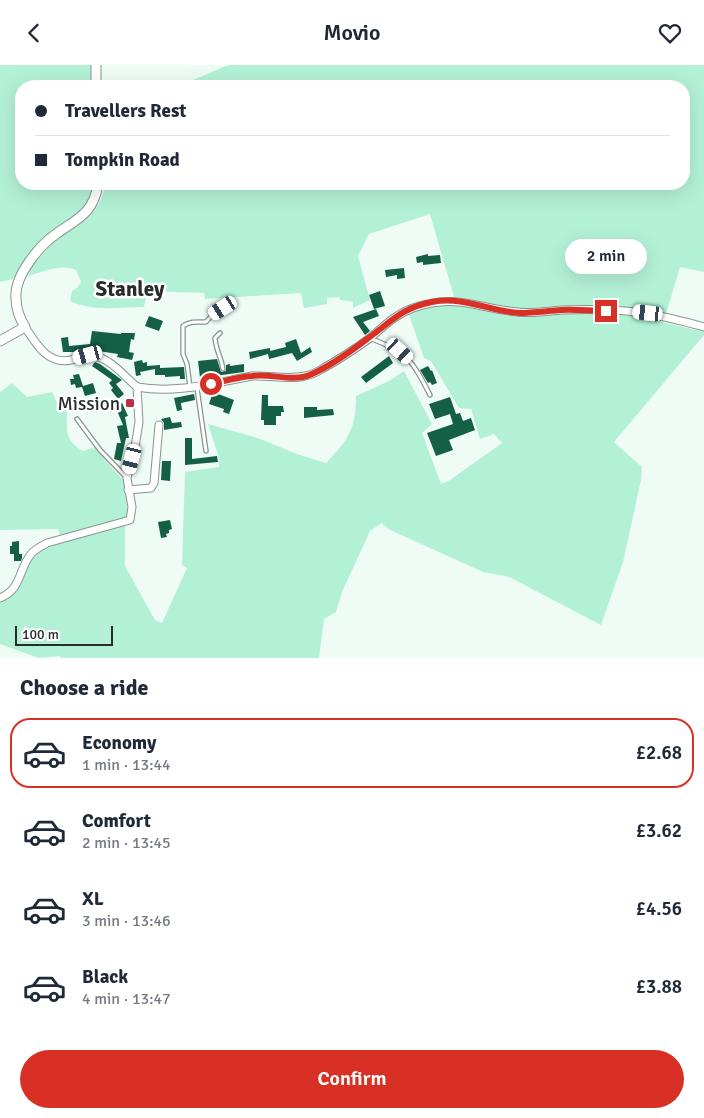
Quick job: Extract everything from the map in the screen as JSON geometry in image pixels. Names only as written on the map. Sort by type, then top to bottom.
[{"type":"street","points":[[96,65],[96,80]]},
{"type":"street","points":[[97,190],[96,196],[88,210],[79,219],[45,243],[29,262],[22,275],[16,297],[25,327],[39,348],[48,356],[57,360],[69,361],[88,355],[103,358],[137,387],[151,390],[169,390],[194,387],[225,378],[252,375],[282,378],[311,375],[369,338],[388,321],[412,308],[433,302],[470,302],[518,313],[562,310],[648,313],[704,327]]},
{"type":"street","points":[[0,341],[25,327]]},
{"type":"street","points":[[0,598],[12,592],[30,554],[38,548],[47,543],[130,520],[132,507],[127,478],[135,447],[138,422],[137,387]]},
{"type":"street","points":[[128,490],[152,488],[159,425]]},
{"type":"lane","points":[[206,451],[194,387],[183,354],[183,326],[196,321],[206,323],[214,313],[231,302]]},
{"type":"lane","points":[[220,333],[215,337],[216,349],[221,357],[223,369]]},
{"type":"lane","points":[[369,338],[400,351],[414,364],[430,395]]},
{"type":"lane","points":[[77,419],[105,456],[127,478]]},
{"type":"green space","points":[[0,65],[94,65],[93,80],[15,80],[15,190],[93,190],[90,202],[73,220],[38,246],[20,267],[13,279],[0,282]]},
{"type":"green space","points":[[228,65],[704,65],[704,272],[680,267],[666,314],[605,306],[559,306],[546,309],[519,309],[454,297],[430,214],[369,234],[358,256],[370,300],[353,308],[353,302],[340,300],[339,297],[327,298],[327,304],[304,308],[301,293],[205,299],[204,293],[147,291],[144,307],[97,308],[70,301],[72,291],[81,282],[76,270],[64,267],[28,276],[32,266],[60,235],[75,227],[91,214],[101,200],[104,190],[690,190],[690,80],[193,80]]},
{"type":"green space","points":[[448,303],[554,314],[615,314],[641,317],[704,332],[704,335],[614,442],[642,467],[641,480],[623,562],[601,625],[509,577],[483,572],[388,529],[382,523],[370,531],[342,592],[336,612],[324,619],[319,658],[61,658],[60,656],[39,658],[0,644],[0,600],[5,599],[33,555],[51,544],[120,524],[125,526],[125,566],[155,620],[162,623],[187,568],[182,565],[185,472],[219,467],[219,458],[208,424],[258,438],[297,454],[326,463],[349,433],[356,407],[356,396],[389,381],[404,371],[432,424],[422,433],[441,484],[450,480],[502,443],[494,434],[480,439],[471,409],[459,408],[431,361],[424,358],[408,312],[429,305]]},
{"type":"green space","points":[[12,383],[27,397],[52,392],[60,409],[67,410],[68,434],[72,443],[83,451],[95,447],[112,469],[124,480],[129,505],[125,518],[60,535],[58,529],[0,530],[0,392]]},
{"type":"building","points":[[428,254],[428,256],[440,255],[441,263],[423,265],[423,262],[417,263],[416,257]]},
{"type":"building","points":[[404,268],[405,278],[397,279],[397,275],[386,277],[385,270]]},
{"type":"building","points":[[380,291],[385,306],[374,309],[369,295]]},
{"type":"building","points":[[376,309],[379,316],[363,322],[370,331],[365,335],[353,317]]},
{"type":"building","points":[[149,316],[163,321],[159,331],[145,326]]},
{"type":"building","points":[[92,331],[121,334],[135,333],[134,340],[131,339],[129,352],[134,353],[132,360],[117,357],[118,354],[92,350],[77,349],[77,352],[63,352],[61,338],[68,337],[69,346],[90,344]]},
{"type":"building","points":[[296,339],[301,353],[310,347],[312,352],[297,361],[292,353],[269,359],[268,354],[250,359],[249,352],[270,348],[270,351],[286,347],[285,343]]},
{"type":"building","points":[[389,356],[393,363],[366,383],[361,377]]},
{"type":"building","points":[[217,359],[221,372],[226,371],[226,365],[244,364],[244,372],[200,378],[198,361]]},
{"type":"building","points":[[142,360],[143,363],[147,362],[147,366],[160,365],[160,368],[184,367],[185,379],[180,379],[180,376],[165,377],[165,375],[155,375],[155,369],[140,372],[141,375],[136,376],[134,362]]},
{"type":"building","points":[[95,362],[122,380],[116,384],[124,394],[118,399],[111,390],[113,388],[109,383],[112,380],[92,366]]},
{"type":"building","points":[[428,366],[432,370],[437,383],[432,385],[430,382],[428,383],[420,370]]},
{"type":"building","points":[[79,374],[83,386],[93,383],[96,393],[85,396],[82,387],[76,388],[75,384],[71,385],[70,379],[74,379],[73,375]]},
{"type":"building","points":[[213,392],[234,400],[229,414],[223,412],[224,409],[209,404]]},
{"type":"building","points":[[194,394],[195,400],[181,403],[182,410],[177,411],[174,398]]},
{"type":"building","points":[[262,395],[268,395],[268,406],[283,406],[284,412],[281,412],[281,416],[276,416],[276,425],[264,425],[264,420],[261,420]]},
{"type":"building","points":[[450,397],[456,414],[460,413],[463,421],[471,418],[475,430],[449,440],[453,450],[436,456],[427,433],[453,424],[450,414],[435,419],[429,404]]},
{"type":"building","points":[[122,403],[128,416],[125,417],[129,438],[126,438],[121,461],[114,459],[117,443],[121,443],[117,426],[123,425],[115,406]]},
{"type":"building","points":[[304,407],[317,407],[317,410],[333,409],[334,415],[304,418]]},
{"type":"building","points":[[170,417],[172,423],[181,422],[182,427],[164,430],[164,423],[161,419]]},
{"type":"building","points":[[185,438],[192,438],[192,459],[217,456],[218,462],[185,465]]},
{"type":"building","points":[[162,461],[171,461],[170,481],[161,480]]},
{"type":"building","points":[[170,520],[172,529],[166,534],[167,537],[161,538],[158,522]]},
{"type":"building","points":[[19,541],[19,554],[22,554],[22,558],[21,561],[14,561],[14,554],[10,554],[10,546],[12,546],[12,542]]},
{"type":"place","name":"Mission","points":[[130,403]]},
{"type":"district","name":"Stanley","points":[[130,289]]},
{"type":"route","points":[[211,384],[252,375],[282,378],[311,375],[369,338],[400,313],[433,302],[470,302],[518,313],[562,310],[606,311]]}]
